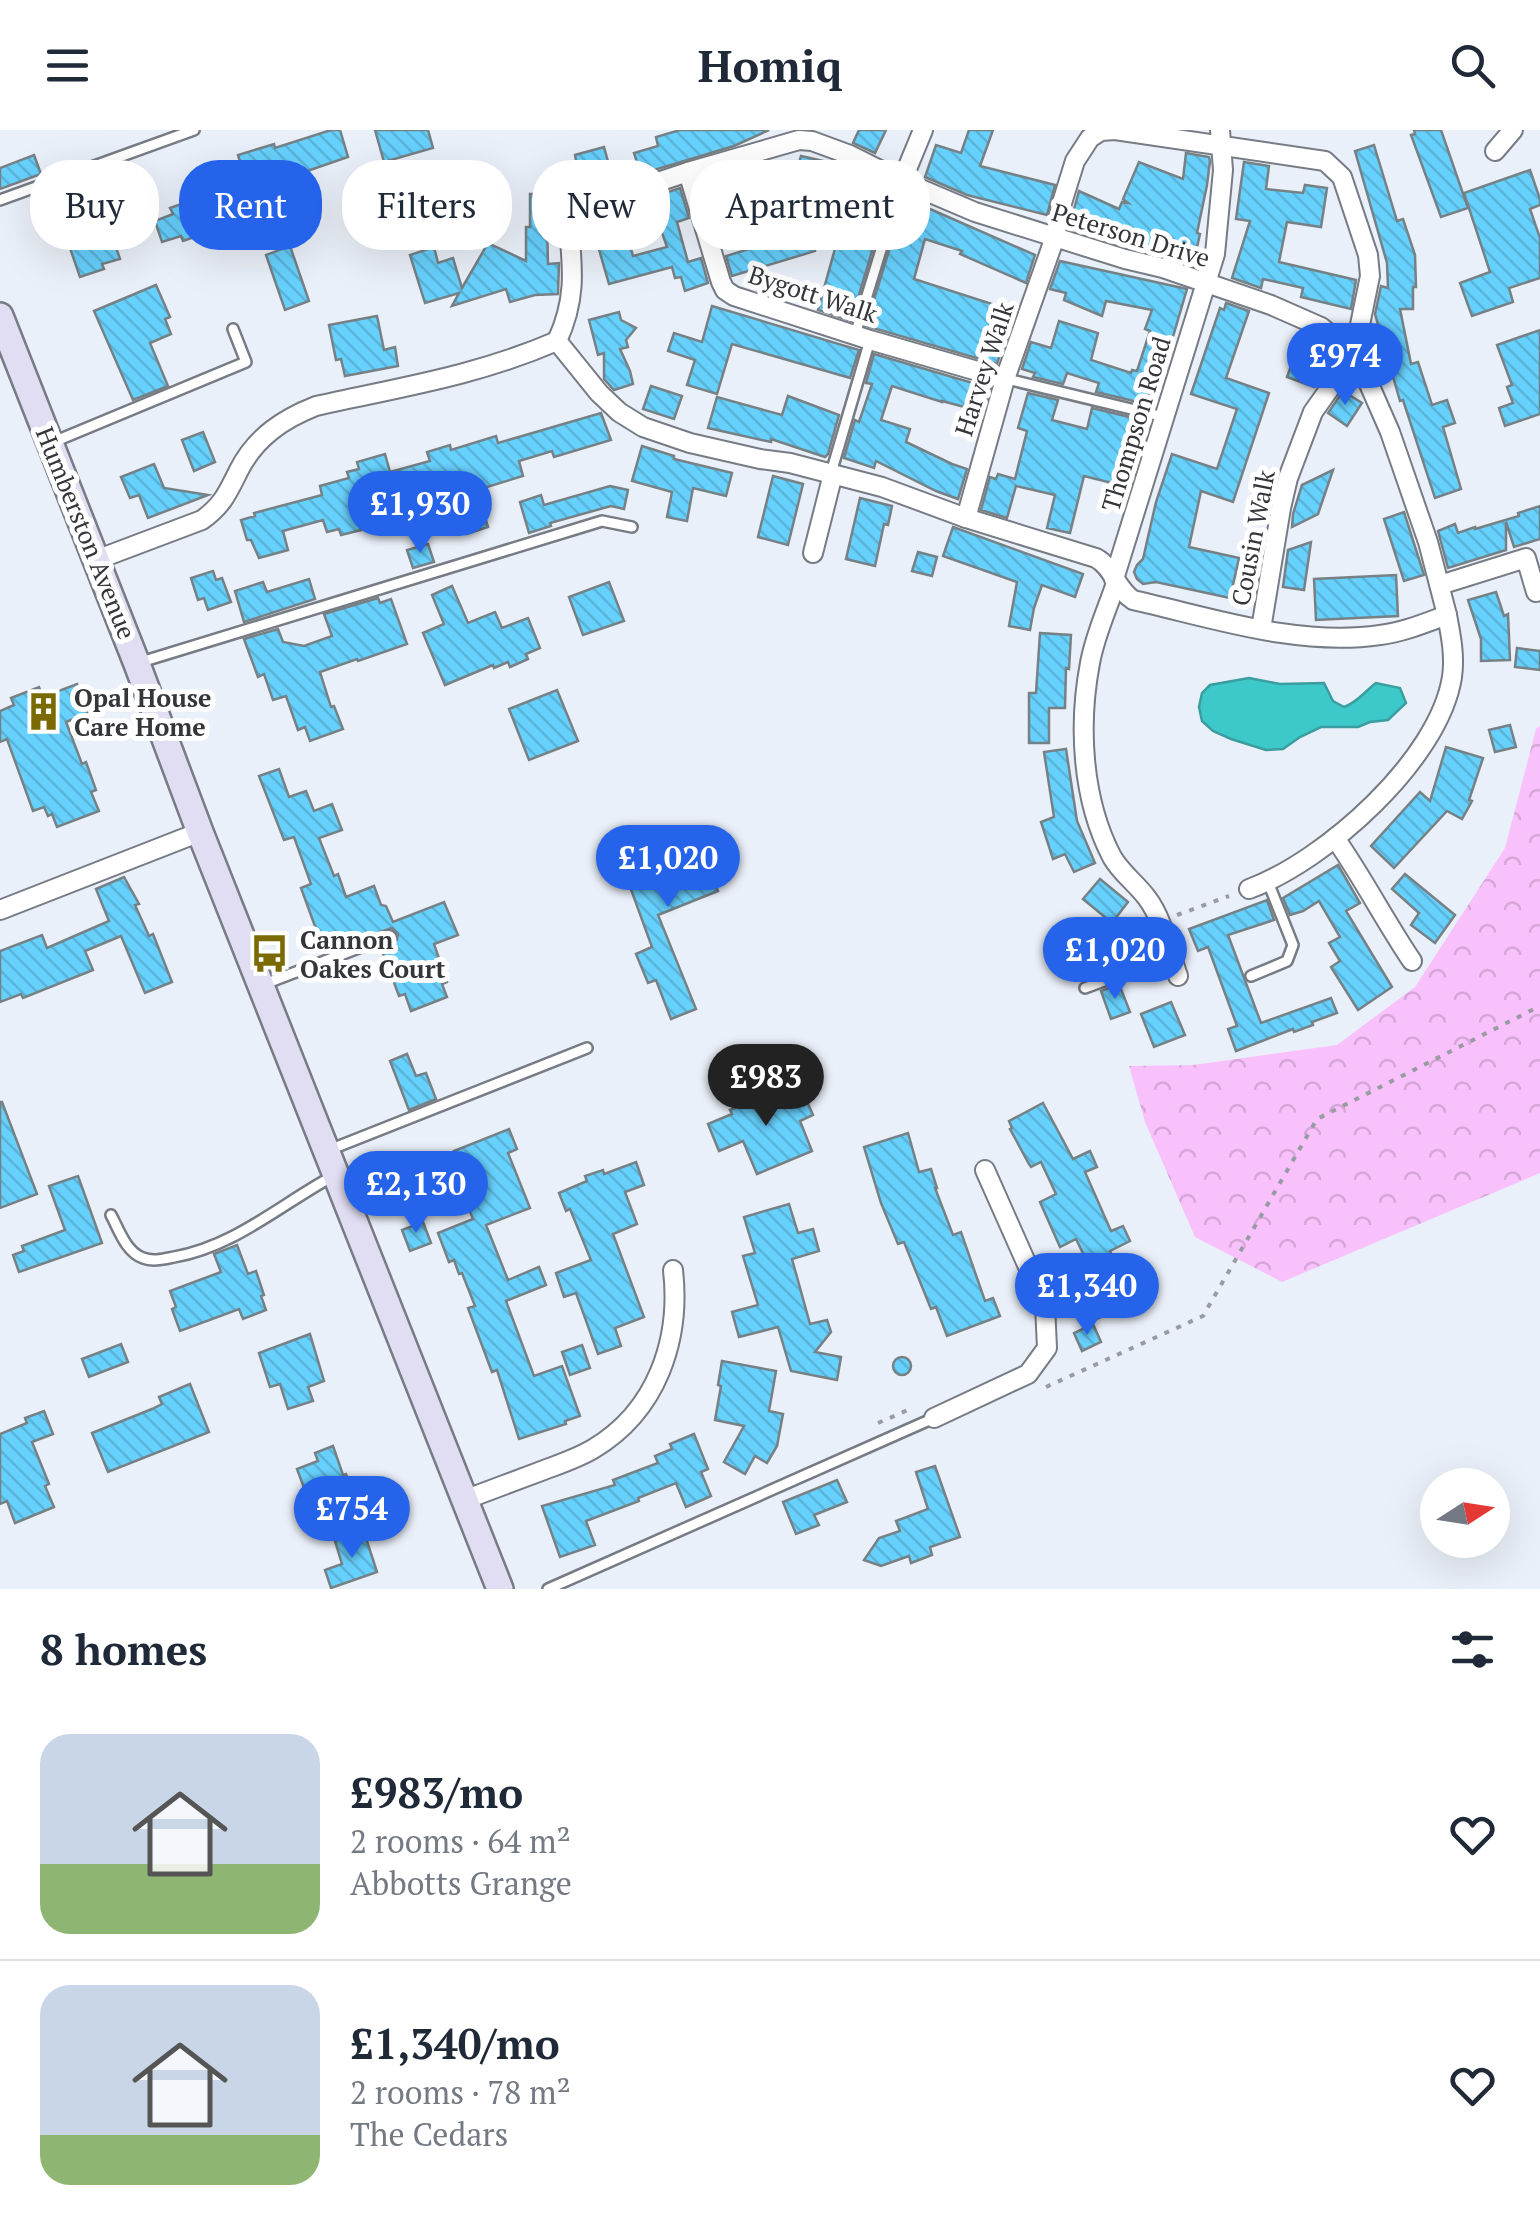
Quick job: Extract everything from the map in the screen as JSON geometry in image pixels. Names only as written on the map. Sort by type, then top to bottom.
[{"type":"main road","name":"Humberston Avenue","points":[[3,333],[50,443],[500,1589]]},
{"type":"street","points":[[911,160],[923,130]]},
{"type":"street","points":[[1495,151],[1514,130]]},
{"type":"street","name":"Harvey Walk","points":[[966,518],[1005,378],[1055,237],[1075,160],[1090,138],[1101,131],[1220,138]]},
{"type":"street","points":[[1220,138],[1325,161],[1342,177],[1369,261],[1370,276],[1354,354]]},
{"type":"street","name":"Thompson Road","points":[[1178,976],[1150,901],[1115,863],[1097,821],[1088,779],[1083,720],[1090,661],[1214,254],[1223,170],[1220,138]]},
{"type":"street","name":"Peterson Drive","points":[[730,160],[799,140],[860,160]]},
{"type":"street","name":"Peterson Drive","points":[[557,341],[568,316],[573,288],[570,210],[688,172]]},
{"type":"street","name":"Bygott Walk","points":[[688,172],[714,262],[726,290],[734,296],[1005,378]]},
{"type":"street","name":"Peterson Drive","points":[[930,193],[975,212],[1163,268],[1304,319],[1354,354],[1390,432],[1448,615],[1451,681],[1438,720],[1406,767],[1361,817],[1294,868],[1249,889]]},
{"type":"street","points":[[96,560],[202,520],[229,492],[250,451],[265,434],[299,413],[316,406],[450,379],[557,341],[598,393],[642,427],[690,443],[882,487],[1096,558],[1105,562],[1124,594],[1133,600],[1320,637],[1359,638],[1405,630],[1448,615]]},
{"type":"street","name":"Cousin Walk","points":[[1261,628],[1281,508],[1297,452],[1313,412],[1354,354]]},
{"type":"street","points":[[813,553],[832,474]]},
{"type":"street","points":[[1440,585],[1526,558],[1536,592]]},
{"type":"street","points":[[0,910],[200,832]]},
{"type":"street","points":[[1335,838],[1412,961]]},
{"type":"street","points":[[934,1418],[1028,1374],[1047,1348],[1045,1304],[985,1170]]},
{"type":"street","points":[[464,1500],[592,1450],[628,1421],[655,1383],[668,1351],[675,1316],[673,1270]]},
{"type":"lane","points":[[0,200],[194,130]]},
{"type":"lane","points":[[832,474],[885,250]]},
{"type":"lane","points":[[50,443],[246,362],[233,328]]},
{"type":"lane","points":[[1005,378],[1164,417]]},
{"type":"lane","points":[[137,664],[602,521],[632,527]]},
{"type":"lane","points":[[1251,976],[1287,961],[1293,944],[1268,882]]},
{"type":"lane","points":[[261,985],[390,936]]},
{"type":"lane","points":[[1085,988],[1171,956]]},
{"type":"lane","points":[[111,1215],[129,1249],[144,1258],[158,1260],[188,1254],[240,1234],[304,1192],[331,1163],[587,1048]]},
{"type":"lane","points":[[548,1589],[934,1418]]},
{"type":"path","points":[[1159,922],[1249,889]]},
{"type":"green space","points":[[1540,726],[1540,1173],[1282,1282],[1195,1237],[1145,1122],[1129,1066],[1193,1065],[1337,1045],[1415,987],[1505,848],[1536,729]]},
{"type":"water","points":[[1249,678],[1280,684],[1324,683],[1333,701],[1344,707],[1376,683],[1400,688],[1406,703],[1388,720],[1358,727],[1321,727],[1283,749],[1266,750],[1213,731],[1202,721],[1202,693],[1210,685]]},
{"type":"building","points":[[340,130],[348,157],[322,166],[322,160],[240,160],[238,155],[274,144],[275,148]]},
{"type":"building","points":[[375,130],[428,130],[433,148],[383,160]]},
{"type":"building","points":[[680,130],[769,130],[734,146],[670,165],[670,160],[636,160],[634,153],[658,146],[656,137]]},
{"type":"building","points":[[859,130],[886,130],[875,153],[853,143]]},
{"type":"building","points":[[969,130],[993,130],[980,166],[1055,185],[1047,215],[967,195],[930,179],[936,145],[961,153]]},
{"type":"building","points":[[1414,130],[1441,130],[1468,208],[1441,217],[1411,135]]},
{"type":"building","points":[[1374,145],[1397,221],[1403,219],[1415,255],[1413,309],[1400,309],[1411,364],[1418,362],[1432,405],[1447,400],[1455,423],[1443,427],[1461,489],[1435,498],[1403,400],[1400,401],[1375,314],[1381,286],[1388,288],[1387,263],[1355,151]]},
{"type":"building","points":[[604,147],[608,160],[576,160],[575,155]]},
{"type":"building","points":[[1186,153],[1209,157],[1210,161],[1193,265],[1139,249],[1071,220],[1079,191],[1119,209],[1122,202],[1128,203],[1123,199],[1139,162],[1183,179]]},
{"type":"building","points":[[34,155],[36,160],[30,160],[30,178],[0,189],[0,168]]},
{"type":"building","points":[[1244,162],[1269,166],[1266,189],[1303,193],[1305,185],[1327,188],[1321,227],[1287,222],[1279,262],[1356,280],[1351,309],[1301,297],[1303,288],[1263,279],[1261,288],[1232,278],[1250,221],[1236,219]]},
{"type":"building","points":[[1530,170],[1540,199],[1540,205],[1530,209],[1540,238],[1540,278],[1509,288],[1513,302],[1472,316],[1460,283],[1490,272],[1464,193]]},
{"type":"building","points":[[680,188],[689,218],[677,222],[688,262],[701,258],[708,283],[685,291],[681,277],[675,278],[672,267],[609,284],[599,250],[631,250],[633,256],[670,250],[670,191]]},
{"type":"building","points":[[532,194],[532,250],[548,250],[548,264],[559,263],[558,294],[510,302],[506,289],[452,306],[459,293],[425,303],[410,255],[435,250],[438,263],[453,258],[462,288],[484,250],[503,250],[526,261],[526,227],[530,227]]},
{"type":"building","points":[[179,205],[179,237],[162,242],[159,219],[173,214],[170,208]]},
{"type":"building","points":[[930,209],[1035,255],[1026,283],[960,254],[962,251],[930,241]]},
{"type":"building","points":[[71,250],[117,250],[120,259],[80,277]]},
{"type":"building","points":[[291,250],[309,301],[285,310],[266,255]]},
{"type":"building","points":[[746,250],[815,251],[732,276],[726,256]]},
{"type":"building","points":[[835,250],[872,250],[851,321],[818,310]]},
{"type":"building","points":[[889,250],[922,250],[914,279],[1015,308],[997,364],[866,326]]},
{"type":"building","points":[[1060,261],[1187,289],[1167,357],[1162,367],[1157,366],[1146,404],[1096,392],[1099,383],[1067,373],[1063,384],[1033,377],[1035,373],[1022,369],[1031,342],[1051,348],[1059,321],[1098,333],[1091,360],[1131,373],[1137,371],[1150,331],[1145,329],[1152,310],[1106,301],[1102,316],[1064,300],[1066,293],[1050,289]]},
{"type":"building","points":[[156,285],[170,317],[165,319],[171,334],[150,343],[168,386],[133,400],[94,311]]},
{"type":"building","points":[[1226,303],[1249,311],[1226,378],[1269,393],[1233,502],[1201,491],[1189,547],[1239,558],[1230,598],[1156,582],[1143,584],[1134,572],[1143,559],[1172,454],[1217,469],[1237,409],[1191,394],[1220,308],[1224,310]]},
{"type":"building","points":[[712,306],[859,350],[850,378],[732,344],[717,394],[687,385],[695,360],[668,351],[674,333],[702,342]]},
{"type":"building","points":[[619,312],[621,320],[636,328],[626,340],[628,347],[620,349],[633,384],[614,390],[604,379],[604,353],[598,355],[589,320]]},
{"type":"building","points":[[377,316],[384,350],[395,347],[398,366],[345,376],[341,359],[336,360],[329,325]]},
{"type":"building","points":[[1540,330],[1540,414],[1505,426],[1499,408],[1513,403],[1507,387],[1512,385],[1497,345]]},
{"type":"building","points":[[1300,341],[1327,351],[1314,387],[1287,377]]},
{"type":"building","points":[[874,354],[990,388],[983,412],[892,386],[881,420],[910,429],[906,442],[967,469],[958,499],[876,461],[874,468],[844,458],[855,420],[859,422],[872,384],[866,383]]},
{"type":"building","points":[[651,386],[682,396],[674,419],[643,409]]},
{"type":"building","points":[[1343,391],[1362,403],[1347,426],[1328,413]]},
{"type":"building","points":[[1028,393],[1058,400],[1052,420],[1087,429],[1092,408],[1142,420],[1124,486],[1084,476],[1070,533],[1047,528],[1055,495],[1016,486],[1007,518],[981,510],[990,477],[996,479],[998,474],[1015,479],[1027,431],[1018,428]]},
{"type":"building","points":[[788,396],[839,415],[825,457],[771,439],[708,428],[717,397],[782,415]]},
{"type":"building","points":[[601,413],[611,440],[554,457],[552,451],[519,461],[523,476],[477,490],[488,527],[467,534],[456,494],[434,500],[397,519],[392,501],[355,511],[361,530],[341,535],[339,529],[327,532],[323,520],[283,531],[288,550],[259,558],[251,540],[247,540],[241,520],[322,495],[320,486],[349,478],[347,472],[359,469],[357,462],[385,454],[390,472],[430,461],[427,452],[450,445],[451,450],[496,436],[498,443]]},
{"type":"building","points":[[203,432],[215,462],[194,471],[182,440]]},
{"type":"building","points":[[642,446],[674,459],[732,473],[726,496],[693,488],[687,521],[667,517],[672,492],[632,481]]},
{"type":"building","points":[[154,464],[164,488],[208,495],[148,518],[139,495],[130,498],[121,477]]},
{"type":"building","points":[[1333,470],[1318,514],[1292,527],[1302,485]]},
{"type":"building","points":[[773,476],[803,484],[788,545],[758,537]]},
{"type":"building","points":[[610,486],[628,490],[624,509],[611,506],[529,533],[520,502],[541,495],[544,505]]},
{"type":"building","points":[[860,498],[892,506],[875,566],[846,559]]},
{"type":"building","points":[[1540,506],[1540,539],[1514,547],[1506,522],[1506,550],[1448,568],[1438,531],[1455,524],[1458,533],[1475,529]]},
{"type":"building","points":[[1404,512],[1424,575],[1404,581],[1384,519]]},
{"type":"building","points":[[953,527],[1083,574],[1075,597],[1042,585],[1030,630],[1009,626],[1017,582],[943,556]]},
{"type":"building","points":[[1311,542],[1304,590],[1283,587],[1288,550]]},
{"type":"building","points":[[428,544],[434,562],[413,568],[407,550]]},
{"type":"building","points":[[918,552],[937,557],[932,576],[912,571]]},
{"type":"building","points":[[213,571],[216,580],[222,578],[231,602],[208,610],[204,598],[198,600],[191,578]]},
{"type":"building","points":[[1396,575],[1398,616],[1316,620],[1314,579]]},
{"type":"building","points":[[309,579],[315,599],[244,622],[235,591],[263,582],[267,592]]},
{"type":"building","points":[[609,582],[624,621],[583,635],[569,597]]},
{"type":"building","points":[[452,586],[468,623],[495,612],[502,628],[528,618],[540,648],[510,667],[508,662],[494,668],[493,665],[445,685],[423,633],[444,624],[432,595]]},
{"type":"building","points":[[1496,592],[1504,616],[1508,614],[1510,660],[1481,661],[1481,639],[1468,600]]},
{"type":"building","points":[[378,598],[380,603],[391,599],[407,644],[320,672],[343,729],[310,741],[305,727],[298,730],[286,696],[273,700],[264,674],[258,677],[244,639],[278,629],[283,642],[304,646],[332,636],[324,614]]},
{"type":"building","points":[[1040,633],[1071,635],[1069,669],[1066,668],[1065,708],[1049,708],[1049,743],[1029,743],[1029,693],[1036,693]]},
{"type":"building","points":[[1517,648],[1540,651],[1540,670],[1515,667]]},
{"type":"building","points":[[77,684],[88,713],[66,722],[82,764],[86,762],[99,811],[57,827],[44,807],[33,811],[7,739],[0,742],[0,711],[14,705],[11,698],[39,687],[43,697]]},
{"type":"building","points":[[557,690],[578,741],[529,760],[509,709]]},
{"type":"building","points":[[1510,725],[1516,747],[1495,752],[1489,730]]},
{"type":"building","points":[[1446,747],[1483,758],[1469,800],[1472,801],[1462,819],[1447,811],[1394,868],[1371,846],[1420,792],[1430,801]]},
{"type":"building","points":[[1066,749],[1077,821],[1095,863],[1074,872],[1065,854],[1053,859],[1041,822],[1054,817],[1044,752]]},
{"type":"building","points":[[279,769],[289,797],[306,791],[314,811],[332,804],[342,830],[319,838],[346,897],[374,886],[393,922],[444,902],[458,935],[434,944],[447,982],[442,984],[447,997],[411,1011],[405,994],[399,996],[381,948],[397,940],[398,934],[392,928],[324,951],[301,888],[311,884],[294,837],[284,840],[259,776]]},
{"type":"building","points":[[696,834],[718,891],[658,915],[696,1009],[671,1019],[656,980],[648,983],[636,954],[652,947],[621,862]]},
{"type":"building","points":[[1338,865],[1360,903],[1346,911],[1392,987],[1358,1010],[1331,967],[1340,961],[1329,943],[1340,937],[1319,901],[1290,915],[1283,898]]},
{"type":"building","points":[[1405,874],[1455,915],[1435,943],[1411,925],[1419,913],[1392,889]]},
{"type":"building","points":[[124,877],[172,982],[145,993],[121,936],[85,951],[93,970],[23,998],[21,994],[0,1002],[0,951],[42,935],[47,948],[109,921],[96,889]]},
{"type":"building","points":[[1100,879],[1128,902],[1112,923],[1083,899]]},
{"type":"building","points":[[1267,900],[1274,920],[1228,935],[1261,1023],[1331,998],[1337,1013],[1236,1051],[1228,1029],[1237,1026],[1208,947],[1198,951],[1189,929]]},
{"type":"building","points":[[1104,944],[1113,969],[1095,976],[1085,951]]},
{"type":"building","points":[[1119,984],[1130,1012],[1111,1019],[1101,991]]},
{"type":"building","points":[[1171,1002],[1185,1035],[1154,1047],[1141,1014]]},
{"type":"building","points":[[407,1054],[416,1076],[426,1073],[436,1099],[409,1110],[390,1061]]},
{"type":"building","points":[[778,1086],[784,1101],[803,1093],[813,1115],[800,1121],[812,1151],[757,1174],[743,1141],[719,1151],[708,1124],[732,1114],[730,1110],[754,1100],[753,1096]]},
{"type":"building","points":[[0,1102],[37,1194],[0,1208]]},
{"type":"building","points":[[1043,1103],[1073,1159],[1090,1151],[1097,1167],[1085,1172],[1111,1231],[1123,1226],[1130,1241],[1110,1251],[1128,1290],[1119,1294],[1125,1306],[1094,1320],[1076,1281],[1092,1272],[1076,1239],[1060,1247],[1040,1202],[1056,1194],[1041,1162],[1031,1167],[1010,1129],[1009,1121]]},
{"type":"building","points":[[509,1129],[517,1149],[508,1153],[530,1208],[486,1225],[508,1280],[539,1267],[546,1285],[506,1301],[534,1376],[562,1366],[580,1416],[519,1439],[497,1370],[492,1372],[468,1308],[475,1306],[462,1273],[459,1274],[454,1260],[449,1262],[438,1233],[473,1219],[450,1164],[458,1161],[454,1151]]},
{"type":"building","points":[[908,1133],[919,1172],[931,1169],[953,1235],[961,1232],[985,1301],[993,1298],[1000,1316],[947,1336],[936,1307],[931,1309],[904,1242],[898,1244],[864,1147]]},
{"type":"building","points":[[636,1162],[644,1185],[625,1192],[637,1224],[613,1234],[644,1317],[615,1328],[621,1346],[598,1354],[576,1293],[564,1297],[556,1273],[591,1260],[570,1209],[566,1211],[559,1193],[587,1181],[585,1176],[603,1170],[604,1174]]},
{"type":"building","points":[[78,1176],[102,1243],[19,1272],[13,1255],[24,1251],[22,1246],[65,1230],[49,1186]]},
{"type":"building","points":[[789,1204],[798,1233],[813,1229],[819,1251],[792,1259],[810,1324],[827,1320],[831,1332],[815,1352],[841,1357],[837,1380],[791,1371],[778,1327],[739,1337],[732,1312],[758,1305],[743,1256],[755,1253],[744,1217]]},
{"type":"building","points":[[423,1222],[431,1243],[410,1251],[402,1230]]},
{"type":"building","points":[[237,1245],[248,1274],[256,1271],[266,1310],[243,1319],[239,1309],[180,1331],[170,1291],[221,1272],[214,1254]]},
{"type":"building","points":[[1093,1324],[1101,1342],[1082,1351],[1074,1333]]},
{"type":"building","points":[[310,1334],[324,1381],[308,1387],[313,1401],[288,1409],[280,1384],[270,1387],[259,1353]]},
{"type":"building","points":[[121,1344],[128,1362],[89,1377],[82,1359]]},
{"type":"building","points":[[582,1345],[590,1368],[570,1375],[562,1352]]},
{"type":"building","points":[[902,1357],[909,1359],[909,1373],[902,1375],[895,1373],[893,1366],[895,1359]]},
{"type":"building","points":[[722,1361],[776,1371],[769,1411],[783,1414],[777,1446],[767,1463],[755,1456],[745,1474],[724,1462],[744,1426],[715,1420]]},
{"type":"building","points":[[190,1384],[209,1432],[108,1472],[92,1433],[162,1404],[159,1397]]},
{"type":"building","points":[[44,1411],[53,1434],[32,1442],[54,1507],[15,1523],[7,1501],[0,1504],[0,1434]]},
{"type":"building","points":[[694,1434],[708,1469],[701,1472],[711,1496],[686,1507],[676,1483],[638,1498],[639,1501],[586,1521],[595,1545],[560,1557],[542,1506],[615,1485],[613,1480],[658,1463],[655,1456],[672,1449],[670,1444]]},
{"type":"building","points":[[333,1446],[354,1495],[319,1508],[324,1521],[308,1527],[301,1507],[310,1504],[297,1469],[318,1461],[315,1453]]},
{"type":"building","points":[[935,1466],[960,1537],[930,1547],[932,1555],[911,1563],[909,1556],[881,1566],[864,1560],[879,1538],[900,1531],[896,1521],[928,1509],[916,1472]]},
{"type":"building","points":[[837,1480],[847,1502],[814,1515],[819,1525],[796,1534],[783,1502]]},
{"type":"building","points":[[364,1532],[377,1572],[331,1588],[325,1570],[342,1564],[335,1541]]},
{"type":"place","name":"Opal House Care Home","points":[[44,712]]},
{"type":"place","name":"Cannon Oakes Court","points":[[270,954]]}]
